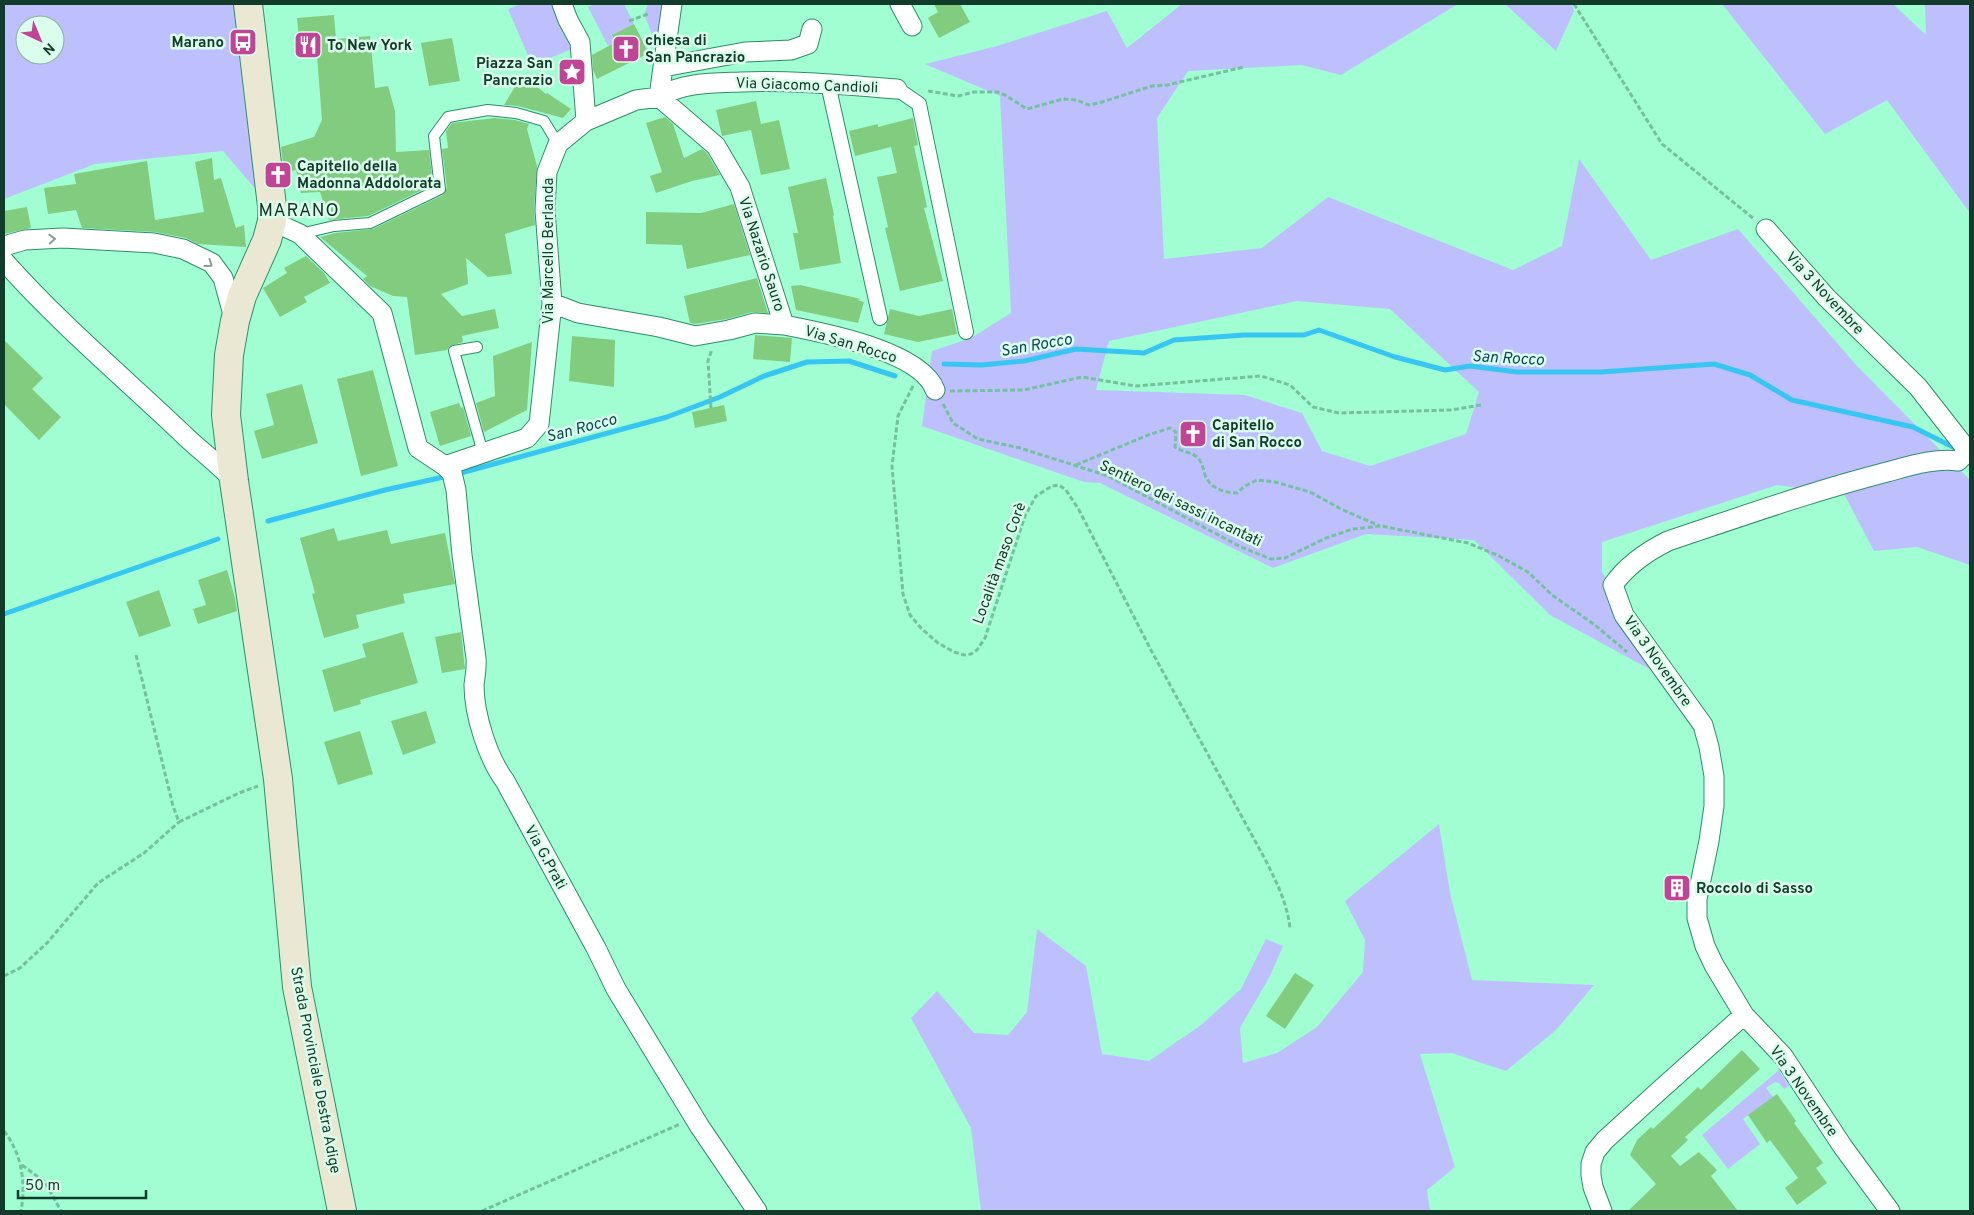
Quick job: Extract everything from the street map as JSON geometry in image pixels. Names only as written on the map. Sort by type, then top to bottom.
[{"type":"main road","name":"Strada Provinciale Destra Adige","points":[[248,4],[272,206],[272,221],[265,246],[242,296],[235,322],[229,355],[226,415],[278,779],[297,987],[342,1211]]},
{"type":"street","points":[[562,4],[580,42],[586,121],[636,100],[659,97],[672,4]]},
{"type":"street","points":[[900,4],[912,26]]},
{"type":"street","points":[[663,67],[746,52],[791,50],[808,44],[812,29]]},
{"type":"street","name":"Via Giacomo Candioli","points":[[659,97],[673,90],[714,83],[766,81],[897,89]]},
{"type":"street","points":[[828,84],[880,318]]},
{"type":"street","points":[[897,89],[919,104],[966,332]]},
{"type":"street","name":"Via Nazario Sauro","points":[[552,303],[578,313],[695,336],[755,323],[784,325],[740,187],[716,146],[659,97]]},
{"type":"street","name":"Via Marcello Berlanda","points":[[451,476],[482,453],[527,438],[539,424],[552,303],[545,210],[547,172],[558,144],[586,121]]},
{"type":"street","points":[[272,221],[300,234],[382,313],[418,448],[451,476]]},
{"type":"street","name":"Via 3 Novembre","points":[[1766,229],[1826,297],[1918,387],[1968,451],[1961,458],[1928,462],[1858,479],[1668,541],[1646,552],[1622,572],[1613,585],[1624,615],[1703,725],[1709,747],[1714,776],[1714,806],[1697,899],[1697,918],[1700,934],[1714,965],[1744,1015],[1783,1056],[1843,1147],[1890,1211]]},
{"type":"street","points":[[4,246],[25,240],[63,238],[154,243],[183,249],[212,263],[223,278],[235,322]]},
{"type":"street","points":[[4,261],[94,353],[185,436],[219,464],[234,480]]},
{"type":"street","name":"Via San Rocco","points":[[784,325],[847,340],[896,355],[920,372],[933,384],[935,390]]},
{"type":"street","name":"Via G.Prati","points":[[451,476],[476,658],[477,672],[474,685],[487,749],[495,767],[505,781],[571,902],[616,989],[694,1118],[757,1211]]},
{"type":"street","points":[[1602,1211],[1590,1174],[1595,1152],[1605,1140],[1744,1015]]},
{"type":"lane","points":[[300,234],[334,226],[370,223],[440,189],[434,136],[448,117],[488,110],[516,113],[544,122],[558,144]]},
{"type":"lane","points":[[477,347],[454,351],[482,453]]},
{"type":"path","points":[[1574,4],[1662,144],[1766,229]]},
{"type":"path","points":[[629,21],[648,14]]},
{"type":"path","points":[[897,89],[958,96],[974,92],[997,92],[1027,109],[1063,99],[1076,100],[1089,105],[1099,104],[1145,88],[1244,67]]},
{"type":"path","points":[[711,408],[708,361],[717,332]]},
{"type":"path","name":"Località maso Corè","points":[[920,372],[907,402],[898,416],[892,466],[903,594],[910,615],[932,638],[954,652],[964,655],[971,654],[977,650],[985,638],[1026,516],[1036,496],[1052,486],[1059,485],[1066,490],[1079,510],[1151,650],[1266,861],[1284,898],[1290,928]]},
{"type":"path","points":[[935,390],[958,392],[1024,390],[1082,377],[1136,386],[1261,376],[1290,385],[1313,407],[1339,413],[1451,410],[1481,405]]},
{"type":"path","name":"Sentiero dei sassi incantati","points":[[935,390],[953,423],[978,439],[1020,448],[1108,476],[1241,548],[1271,559],[1285,558],[1326,538],[1353,529],[1381,526],[1468,544],[1497,555],[1528,572],[1552,595],[1595,625],[1630,654]]},
{"type":"path","points":[[1075,465],[1170,428],[1176,432],[1176,448],[1198,458],[1203,466],[1205,476],[1216,488],[1224,493],[1237,493],[1245,486],[1257,480],[1275,482],[1310,492],[1341,509],[1381,526]]},
{"type":"path","points":[[136,655],[172,806],[179,822]]},
{"type":"path","points":[[4,976],[20,968],[47,943],[98,883],[144,853],[179,822],[239,792],[278,779]]},
{"type":"path","points":[[482,1211],[694,1118]]},
{"type":"path","points":[[4,1131],[22,1165],[45,1182],[61,1211]]},
{"type":"path","points":[[21,1211],[23,1198],[22,1165]]},
{"type":"shaded area","points":[[4,4],[237,4],[257,191],[223,151],[95,164],[4,199]]},
{"type":"shaded area","points":[[521,4],[557,4],[575,48],[532,65],[508,9]]},
{"type":"shaded area","points":[[596,4],[624,4],[634,24],[613,35],[616,42],[608,46],[588,7]]},
{"type":"shaded area","points":[[648,4],[667,4],[659,52],[644,14]]},
{"type":"shaded area","points":[[1182,4],[1458,4],[1341,75],[1302,65],[1188,71],[1157,118],[1164,259],[1262,248],[1328,197],[1513,270],[1562,246],[1579,159],[1651,260],[1738,229],[1858,367],[1970,480],[1970,565],[1917,547],[1874,551],[1844,494],[1777,485],[1602,542],[1602,572],[1664,677],[1550,615],[1474,540],[1366,534],[1273,568],[1100,483],[1084,482],[922,426],[932,351],[971,338],[1011,313],[1000,96],[925,64],[997,46],[1107,11],[1127,48]],"holes":[[[1297,301],[1390,309],[1479,392],[1466,434],[1370,466],[1322,451],[1302,413],[1245,395],[1096,390],[1109,341]]]},
{"type":"shaded area","points":[[1505,4],[1572,4],[1574,11],[1556,51]]},
{"type":"shaded area","points":[[1722,4],[1893,4],[1926,35],[1925,4],[1970,4],[1970,213],[1887,100],[1825,134]]},
{"type":"shaded area","points":[[1439,824],[1450,893],[1472,980],[1594,985],[1556,1030],[1506,1071],[1452,1053],[1420,1054],[1455,1167],[1427,1190],[1430,1211],[981,1211],[971,1128],[911,1018],[937,991],[974,1033],[1008,1035],[1027,1012],[1037,929],[1086,966],[1102,1054],[1149,1061],[1201,1025],[1241,989],[1266,939],[1283,946],[1270,976],[1240,1028],[1243,1063],[1277,1053],[1317,1027],[1363,972],[1365,940],[1345,901]]},
{"type":"shaded area","points":[[1779,1070],[1789,1086],[1784,1089],[1779,1083],[1775,1082],[1766,1088],[1773,1097],[1743,1119],[1760,1144],[1728,1169],[1702,1135]]},
{"type":"building","points":[[934,4],[960,4],[970,22],[939,38],[928,18],[938,12]]},
{"type":"building","points":[[334,15],[336,39],[370,36],[375,88],[388,86],[395,111],[396,152],[429,150],[433,185],[368,216],[329,220],[320,192],[301,193],[296,170],[284,173],[281,147],[314,137],[322,120],[317,56],[309,57],[307,39],[299,40],[297,18]]},
{"type":"building","name":"chiesa di San Pancrazio","points":[[634,24],[649,53],[597,79],[593,70],[592,55],[616,42],[612,35]]},
{"type":"building","points":[[452,38],[460,81],[429,86],[421,43]]},
{"type":"building","points":[[522,75],[546,94],[571,109],[563,118],[518,106],[504,105]]},
{"type":"building","points":[[756,101],[761,124],[779,120],[790,169],[761,175],[751,130],[722,136],[716,110]]},
{"type":"building","points":[[665,117],[673,124],[684,158],[702,149],[707,153],[720,175],[692,181],[656,193],[650,176],[662,172],[646,123]]},
{"type":"building","points":[[495,118],[515,120],[529,124],[527,129],[537,166],[534,209],[535,225],[505,234],[512,274],[488,277],[466,258],[468,284],[441,294],[462,316],[495,309],[499,328],[462,336],[463,342],[450,346],[447,350],[415,355],[407,297],[393,296],[370,286],[363,279],[367,276],[320,237],[335,233],[373,229],[443,195],[447,188],[442,149],[448,148],[446,131],[452,123]]},
{"type":"building","points":[[913,118],[918,145],[914,146],[927,207],[924,208],[943,281],[900,291],[885,228],[888,227],[877,177],[897,173],[891,147],[855,156],[849,131],[878,124],[878,127]]},
{"type":"building","points":[[212,158],[214,180],[221,178],[236,228],[244,225],[246,247],[198,244],[186,238],[155,232],[82,228],[76,210],[48,214],[44,188],[76,184],[74,174],[147,161],[155,220],[204,212],[195,162]]},
{"type":"building","points":[[826,178],[841,263],[800,270],[793,233],[798,233],[788,187]]},
{"type":"building","points":[[734,204],[750,255],[687,269],[682,245],[646,244],[646,212],[701,213]]},
{"type":"building","points":[[27,207],[31,228],[4,234],[4,211]]},
{"type":"building","points":[[306,256],[324,273],[330,283],[304,297],[307,302],[280,317],[263,288],[287,273],[284,268]]},
{"type":"building","points":[[757,278],[768,313],[752,312],[727,319],[695,324],[690,323],[684,296]]},
{"type":"building","points":[[800,285],[861,299],[857,300],[864,302],[858,323],[796,310],[791,286]]},
{"type":"building","points":[[890,309],[919,316],[952,309],[957,334],[918,342],[884,334]]},
{"type":"building","points":[[755,335],[792,338],[790,362],[753,359]]},
{"type":"building","points":[[572,336],[615,340],[614,387],[569,381]]},
{"type":"building","points":[[4,340],[43,378],[32,389],[61,417],[39,440],[4,404]]},
{"type":"building","points":[[532,342],[527,410],[484,432],[476,403],[495,396],[493,356]]},
{"type":"building","points":[[373,370],[398,466],[361,476],[337,379]]},
{"type":"building","points":[[302,384],[318,443],[262,459],[254,431],[274,425],[266,394]]},
{"type":"building","points":[[459,403],[461,408],[463,407],[471,436],[440,446],[430,412]]},
{"type":"building","points":[[724,405],[727,421],[695,428],[692,412]]},
{"type":"building","points":[[334,528],[338,541],[387,530],[391,544],[445,533],[455,584],[403,594],[405,603],[356,615],[359,628],[324,638],[312,594],[315,593],[300,538]]},
{"type":"building","points":[[227,570],[237,611],[198,624],[193,609],[206,605],[198,580]]},
{"type":"building","points":[[159,590],[171,626],[139,637],[126,602]]},
{"type":"building","points":[[403,632],[418,683],[360,700],[361,704],[334,712],[322,670],[366,657],[362,644]]},
{"type":"building","points":[[461,632],[465,669],[442,673],[435,637]]},
{"type":"building","points":[[426,711],[436,743],[403,755],[391,721]]},
{"type":"building","points":[[360,731],[373,774],[338,785],[324,742]]},
{"type":"building","name":"Roccolo di Sasso","points":[[1670,881],[1683,881],[1683,895],[1670,895]]},
{"type":"building","points":[[1295,973],[1314,985],[1285,1029],[1266,1016]]},
{"type":"building","points":[[1742,1050],[1760,1069],[1685,1137],[1688,1140],[1671,1156],[1680,1166],[1699,1152],[1717,1170],[1711,1176],[1738,1211],[1628,1211],[1656,1184],[1630,1155],[1637,1140],[1651,1127],[1653,1129],[1698,1087],[1701,1090]]},
{"type":"building","points":[[1777,1094],[1796,1121],[1794,1123],[1823,1163],[1816,1168],[1827,1183],[1797,1205],[1785,1188],[1798,1178],[1770,1140],[1767,1143],[1748,1115]]},
{"type":"waterway","name":"San Rocco","points":[[944,364],[982,365],[1024,361],[1076,349],[1144,353],[1174,340],[1244,335],[1304,335],[1319,330],[1395,357],[1445,370],[1470,366],[1517,372],[1601,372],[1714,364],[1750,375],[1792,400],[1913,427],[1957,449]]},
{"type":"waterway","name":"San Rocco","points":[[457,474],[667,417],[720,397],[764,376],[807,362],[849,361],[895,376]]},
{"type":"waterway","name":"San Rocco","points":[[268,521],[385,490],[448,476]]},
{"type":"waterway","points":[[4,614],[218,539]]},
{"type":"place","name":"Marano","points":[[243,42]]},
{"type":"place","name":"To New York","points":[[308,45]]},
{"type":"place","name":"chiesa di San Pancrazio","points":[[626,49]]},
{"type":"place","name":"Piazza San Pancrazio","points":[[572,72]]},
{"type":"place","name":"Capitello della Madonna Addolorata","points":[[278,175]]},
{"type":"place","name":"Capitello di San Rocco","points":[[1193,434]]},
{"type":"place","name":"Roccolo di Sasso","points":[[1677,888]]},
{"type":"district","name":"MARANO","points":[[299,210]]}]
